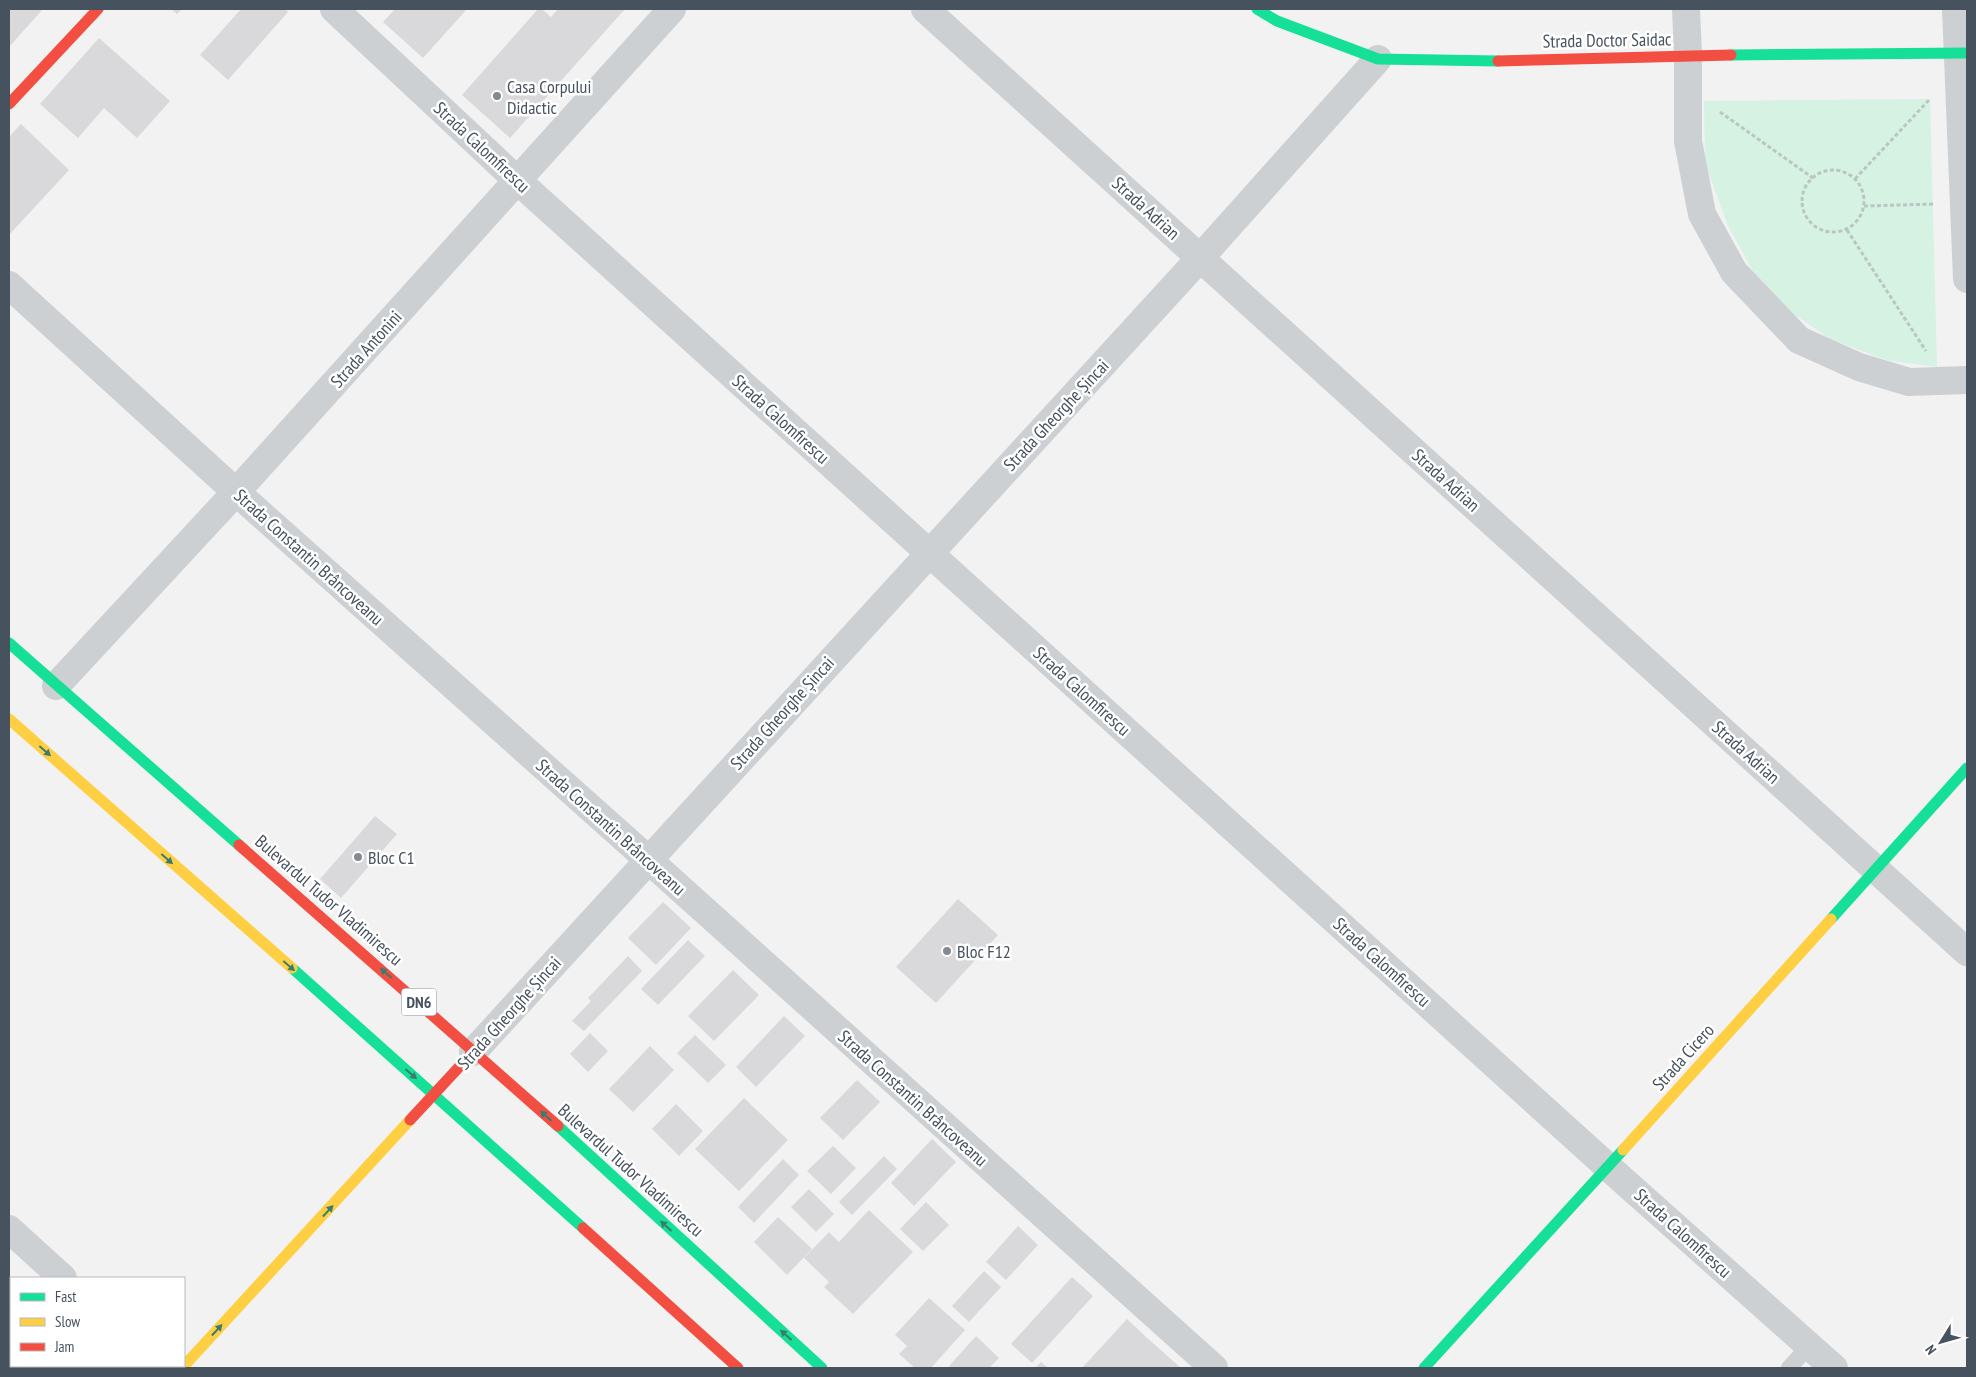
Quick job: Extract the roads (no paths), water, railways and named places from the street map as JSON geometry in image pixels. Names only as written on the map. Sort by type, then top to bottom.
[{"type":"street","points":[[9,104],[98,9]]},
{"type":"street","name":"Strada Calomfirescu","points":[[334,9],[518,181],[1608,1167],[1834,1368]]},
{"type":"street","name":"Strada Antonini","points":[[56,686],[236,492],[672,9]]},
{"type":"street","name":"Strada Adrian","points":[[925,9],[1967,952]]},
{"type":"street","name":"Strada Doctor Saidac","points":[[1257,9],[1277,21],[1378,58],[1482,61],[1688,55],[1963,53]]},
{"type":"street","points":[[1686,9],[1688,141],[1702,214],[1734,272],[1799,340],[1859,367],[1909,382],[1967,380]]},
{"type":"street","points":[[1956,9],[1963,53],[1960,100],[1967,279]]},
{"type":"street","name":"Strada Gheorghe Șincai","points":[[185,1364],[435,1095],[1201,257],[1378,58]]},
{"type":"street","name":"Strada Constantin Brâncoveanu","points":[[9,285],[236,492],[1214,1368]]},
{"type":"street","name":"Bulevardul Tudor Vladimirescu","points":[[9,643],[437,1018],[822,1368]]},
{"type":"street","points":[[12,730],[435,1095],[738,1368]]},
{"type":"street","name":"Strada Cicero","points":[[1424,1368],[1608,1167],[1967,768]]},
{"type":"street","points":[[9,1229],[62,1277]]},
{"type":"lane","points":[[1789,1368],[1810,1346]]},
{"type":"place","name":"Casa Corpului Didactic","points":[[497,96]]},
{"type":"place","name":"Bloc C1","points":[[358,857]]},
{"type":"place","name":"Bloc F12","points":[[947,951]]}]
